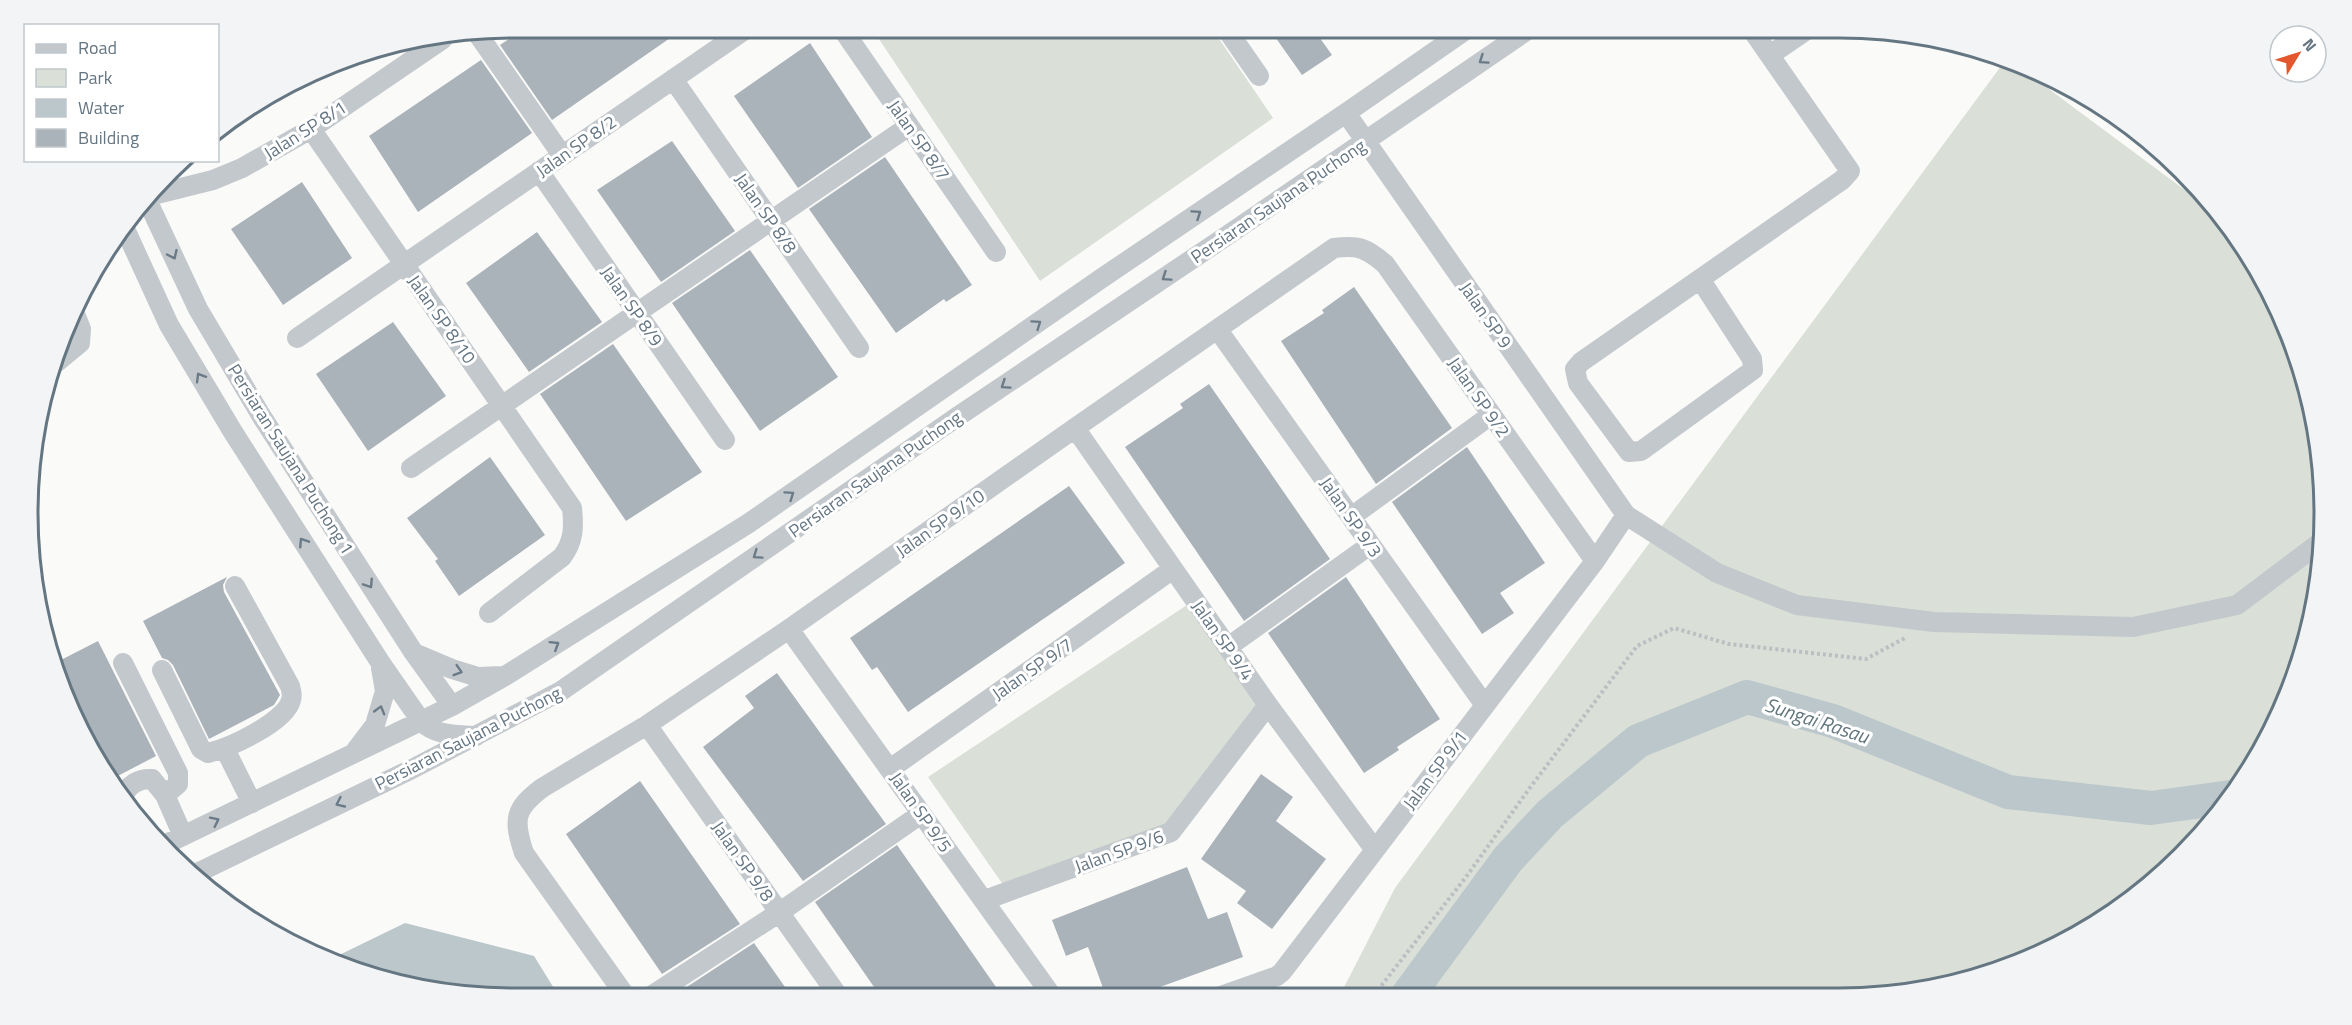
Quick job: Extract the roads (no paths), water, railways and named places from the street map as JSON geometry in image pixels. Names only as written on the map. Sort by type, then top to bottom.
[{"type":"street","name":"Jalan SP 8/2","points":[[297,338],[673,79],[719,38]]},
{"type":"street","name":"Jalan SP 8/7","points":[[849,38],[996,252]]},
{"type":"street","points":[[1233,38],[1259,75]]},
{"type":"street","name":"Persiaran Saujana Puchong","points":[[171,842],[452,706],[505,676],[749,523],[1102,278],[1454,38]]},
{"type":"street","name":"Persiaran Saujana Puchong","points":[[201,871],[412,769],[561,691],[957,417],[1516,38]]},
{"type":"street","points":[[1700,279],[1752,359],[1753,370],[1641,451],[1629,452],[1578,383],[1575,369],[1581,362],[1700,279],[1842,180],[1850,171],[1758,38]]},
{"type":"street","points":[[1770,55],[1795,38]]},
{"type":"street","points":[[481,39],[562,155]]},
{"type":"street","name":"Jalan SP 8/1","points":[[161,193],[213,180],[243,168],[311,129],[435,45]]},
{"type":"street","name":"Jalan SP 8/8","points":[[673,79],[859,348]]},
{"type":"street","name":"Jalan SP 9","points":[[1346,113],[1626,515]]},
{"type":"street","points":[[411,468],[909,126]]},
{"type":"street","name":"Jalan SP 8/10","points":[[311,129],[572,508],[574,528],[570,546],[562,557],[489,613]]},
{"type":"street","name":"Jalan SP 8/9","points":[[539,171],[725,440]]},
{"type":"street","name":"Persiaran Saujana Puchong 1","points":[[150,206],[198,309],[238,378],[414,653],[452,706]]},
{"type":"street","name":"Persiaran Saujana Puchong 1","points":[[127,235],[169,325],[233,432],[380,662],[421,721]]},
{"type":"street","name":"Jalan SP 9/10","points":[[620,988],[524,853],[518,835],[517,817],[526,800],[647,724],[789,629],[1326,253],[1334,248],[1353,246]]},
{"type":"street","name":"Jalan SP 9/2","points":[[1353,246],[1370,251],[1385,264],[1595,561]]},
{"type":"street","points":[[65,356],[80,343],[81,329],[78,321]]},
{"type":"street","name":"Jalan SP 9/3","points":[[1218,330],[1484,704]]},
{"type":"street","points":[[1351,517],[1491,415]]},
{"type":"street","name":"Jalan SP 9/4","points":[[1075,428],[1268,705],[1375,850]]},
{"type":"street","points":[[1626,515],[1717,573],[1797,605],[1934,622],[2133,627],[2238,605],[2313,548]]},
{"type":"street","name":"Jalan SP 9/1","points":[[1243,988],[1282,972],[1595,561],[1626,515]]},
{"type":"street","points":[[1228,647],[1370,545]]},
{"type":"street","name":"Jalan SP 9/7","points":[[890,769],[1173,569]]},
{"type":"street","points":[[162,670],[201,749],[208,753],[225,749],[279,717],[289,707],[292,697],[290,686],[235,586]]},
{"type":"street","name":"Jalan SP 9/5","points":[[789,629],[1046,988]]},
{"type":"street","points":[[414,653],[478,677],[505,676]]},
{"type":"street","points":[[354,752],[375,725],[381,707],[385,691],[380,662]]},
{"type":"street","points":[[123,663],[178,773],[178,784],[165,795]]},
{"type":"street","name":"Jalan SP 9/6","points":[[984,900],[1172,832],[1268,705]]},
{"type":"street","points":[[412,769],[429,754],[444,734],[451,720],[452,706]]},
{"type":"street","points":[[421,721],[427,727],[444,734],[477,736]]},
{"type":"street","name":"Jalan SP 9/8","points":[[647,724],[833,988]]},
{"type":"street","points":[[225,749],[252,803]]},
{"type":"street","points":[[128,790],[143,779],[152,779],[165,795],[183,836]]},
{"type":"street","points":[[663,988],[780,912],[921,814]]},
{"type":"water","points":[[405,923],[534,956],[554,988],[512,988],[451,983],[390,971],[340,955]]},
{"type":"waterway","name":"Sungai Rasau","points":[[1413,988],[1508,859],[1550,814],[1638,741],[1747,697],[1833,721],[2008,792],[2151,808],[2218,799]]}]
